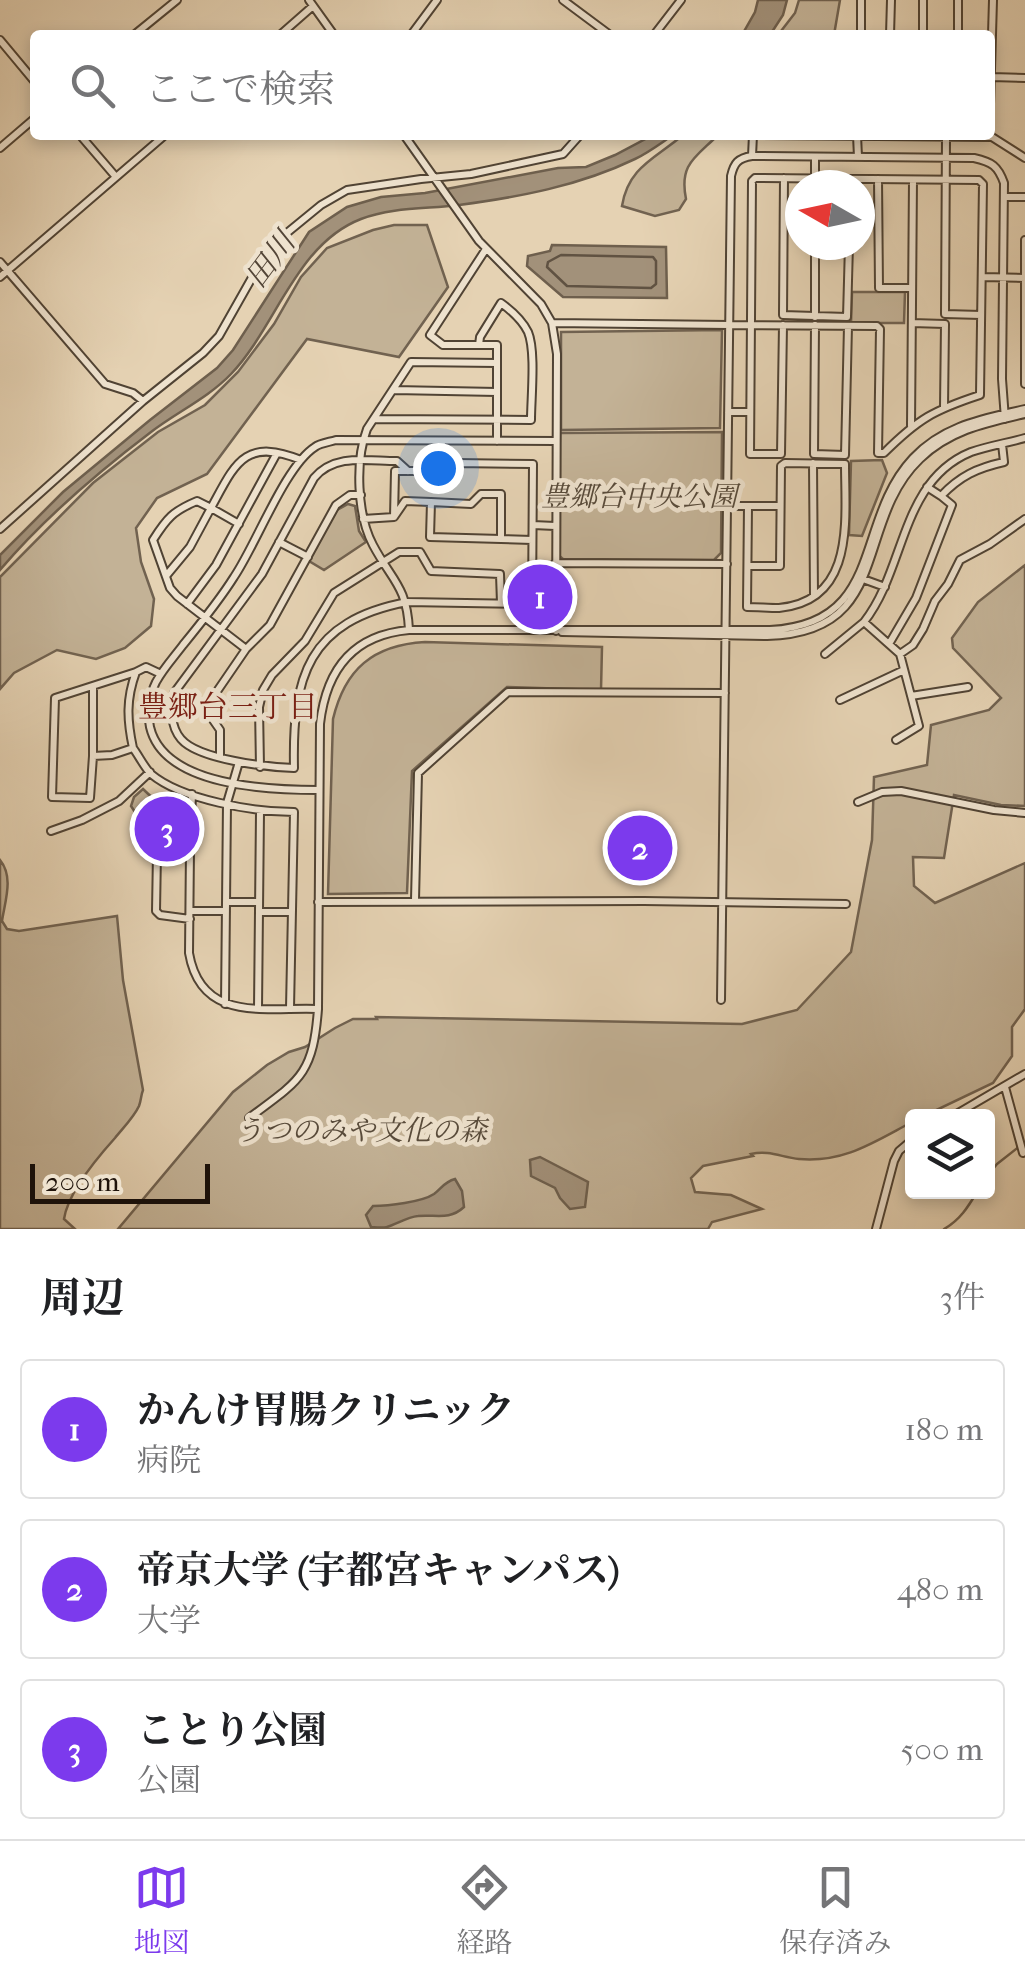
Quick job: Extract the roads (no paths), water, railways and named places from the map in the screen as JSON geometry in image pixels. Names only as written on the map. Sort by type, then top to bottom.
[{"type":"street","points":[[140,30],[177,0]]},
{"type":"street","points":[[415,30],[437,0]]},
{"type":"street","points":[[563,0],[603,30]]},
{"type":"street","points":[[658,30],[680,0]]},
{"type":"street","points":[[861,0],[861,30]]},
{"type":"street","points":[[890,30],[892,0]]},
{"type":"street","points":[[922,0],[923,30]]},
{"type":"street","points":[[958,0],[958,30]]},
{"type":"street","points":[[992,30],[993,0]]},
{"type":"street","points":[[285,30],[311,3],[330,30]]},
{"type":"street","points":[[0,40],[30,76]]},
{"type":"street","points":[[995,78],[1025,78]]},
{"type":"street","points":[[0,148],[30,122]]},
{"type":"street","points":[[84,140],[116,177]]},
{"type":"street","points":[[0,277],[159,140]]},
{"type":"street","points":[[407,140],[486,249],[536,298],[552,323],[557,354],[556,631]]},
{"type":"street","points":[[0,529],[220,336],[258,266],[305,217],[336,195],[347,190],[472,174],[563,154],[576,140]]},
{"type":"street","points":[[752,156],[754,140]]},
{"type":"street","points":[[857,140],[858,157]]},
{"type":"street","points":[[946,140],[944,314],[981,315]]},
{"type":"street","points":[[995,140],[1025,158]]},
{"type":"street","points":[[721,1000],[734,165],[742,157],[752,156],[974,158],[990,161],[1000,170],[1004,183],[1005,416]]},
{"type":"street","points":[[815,157],[815,170]]},
{"type":"street","points":[[783,325],[782,454],[750,454],[755,178],[784,178],[783,316],[880,329],[878,453],[884,454],[911,426],[944,407],[980,395],[983,184],[979,180],[875,180]]},
{"type":"street","points":[[878,180],[879,288],[912,288]]},
{"type":"street","points":[[911,426],[914,180]]},
{"type":"street","points":[[1004,196],[1025,197]]},
{"type":"street","points":[[1025,240],[1025,384]]},
{"type":"street","points":[[486,249],[430,335],[443,345],[497,345],[497,441]]},
{"type":"street","points":[[815,260],[814,454],[846,456],[848,326]]},
{"type":"street","points":[[552,323],[783,325],[847,317],[848,260]]},
{"type":"street","points":[[0,262],[106,384],[132,392],[143,401]]},
{"type":"street","points":[[982,277],[1025,278]]},
{"type":"street","points":[[374,419],[532,420],[532,344],[518,316],[501,303],[480,336],[479,345]]},
{"type":"street","points":[[912,323],[945,324],[944,407]]},
{"type":"street","points":[[409,630],[407,602],[371,541],[363,518],[363,441],[411,362],[497,363]]},
{"type":"street","points":[[392,390],[497,392]]},
{"type":"street","points":[[728,412],[750,412]]},
{"type":"street","points":[[249,1118],[291,1086],[306,1067],[314,1047],[318,1008],[320,724],[334,672],[353,651],[387,633],[409,630],[569,628],[726,633],[812,623],[840,604],[861,578],[893,497],[918,461],[950,436],[1025,412]]},
{"type":"street","points":[[825,654],[877,606],[915,506],[934,478],[970,452],[1025,438]]},
{"type":"street","points":[[319,790],[261,789],[177,764],[157,745],[149,724],[151,696],[161,674],[242,566],[286,481],[315,446],[336,440],[556,441]]},
{"type":"street","points":[[442,441],[442,471]]},
{"type":"street","points":[[941,496],[967,474],[1004,462],[1002,444]]},
{"type":"street","points":[[166,576],[190,547],[229,475],[245,456],[256,452],[284,453],[301,460]]},
{"type":"street","points":[[187,604],[216,565],[278,453]]},
{"type":"street","points":[[394,516],[396,471],[408,471],[442,471],[455,463],[532,464],[532,604],[407,602],[355,617],[330,636],[308,664],[295,710],[294,768],[239,762],[192,748],[180,738],[174,725],[174,694],[262,574],[314,478],[334,462],[397,462],[408,471]]},
{"type":"street","points":[[813,463],[814,596]]},
{"type":"street","points":[[748,506],[747,607],[780,608],[798,603],[823,589],[837,569],[845,543],[845,464],[781,466],[780,566],[748,566]]},
{"type":"street","points":[[889,644],[916,598],[952,504],[927,486]]},
{"type":"street","points":[[394,516],[404,501],[471,504],[481,494],[501,494],[501,539]]},
{"type":"street","points":[[220,756],[220,730],[206,710],[208,703],[246,649],[270,625],[336,504],[350,495],[361,495]]},
{"type":"street","points":[[238,524],[198,501],[168,517],[153,540],[170,588],[246,649]]},
{"type":"street","points":[[431,502],[430,537],[532,540]]},
{"type":"street","points":[[727,506],[780,506]]},
{"type":"street","points":[[363,518],[394,516]]},
{"type":"street","points":[[900,654],[913,645],[924,628],[960,560],[1025,519]]},
{"type":"street","points":[[533,525],[555,526]]},
{"type":"street","points":[[280,542],[308,558]]},
{"type":"street","points":[[260,766],[259,707],[263,690],[305,641],[334,592],[399,552],[420,552],[432,571],[500,574],[501,603]]},
{"type":"street","points":[[555,563],[727,564]]},
{"type":"street","points":[[861,578],[885,586]]},
{"type":"street","points":[[864,622],[900,654],[919,726],[896,740]]},
{"type":"street","points":[[93,686],[90,798],[52,797],[55,698],[146,668],[161,674]]},
{"type":"street","points":[[840,700],[904,670]]},
{"type":"street","points":[[136,672],[127,710],[133,748],[150,772],[192,794],[260,812],[294,812],[290,1008]]},
{"type":"street","points":[[911,696],[968,686]]},
{"type":"street","points":[[416,900],[418,773],[508,692],[725,693]]},
{"type":"street","points":[[93,756],[112,756],[133,748]]},
{"type":"street","points":[[225,1004],[228,804],[239,762]]},
{"type":"street","points":[[51,831],[119,801],[150,772]]},
{"type":"street","points":[[858,802],[882,792],[901,791],[1025,813]]},
{"type":"street","points":[[192,794],[191,964],[203,987],[212,997],[235,1008],[318,1008]]},
{"type":"street","points":[[258,1008],[260,812]]},
{"type":"street","points":[[190,848],[160,848],[157,853],[156,911],[160,914],[190,915],[226,906],[292,912]]},
{"type":"street","points":[[318,902],[846,904]]},
{"type":"street","points":[[965,1109],[1025,1074]]},
{"type":"street","points":[[1004,1087],[1023,1153]]},
{"type":"street","points":[[876,1229],[894,1161],[905,1146]]},
{"type":"water","points":[[758,0],[787,0],[773,30],[745,30]]},
{"type":"water","points":[[644,140],[666,140],[635,159],[571,183],[481,202],[385,212],[339,231],[303,267],[231,374],[91,480],[0,570],[0,555],[63,492],[217,368],[233,350],[309,232],[347,207],[381,197],[425,193],[558,168],[586,167]]},
{"type":"water","points":[[552,245],[666,247],[667,298],[563,297],[527,266],[528,256],[550,251]]},
{"type":"water","points":[[540,1157],[588,1182],[585,1207],[570,1209],[555,1188],[531,1176],[530,1160]]},
{"type":"water","points":[[455,1179],[464,1207],[458,1211],[371,1227],[366,1215],[373,1206],[422,1199]]},
{"type":"waterway","points":[[995,1166],[1025,1142]]},
{"type":"waterway","points":[[944,1229],[973,1199]]},
{"type":"place","name":"かんけ胃腸クリニック","points":[[540,597]]},
{"type":"place","name":"ことり公園","points":[[167,829]]},
{"type":"place","name":"帝京大学 (宇都宮キャンパス)","points":[[640,848]]},
{"type":"district","name":"豊郷台三丁目","points":[[228,707]]},
{"type":"water label","name":"田川","points":[[270,260]]},
{"type":"park label","name":"豊郷台中央公園","points":[[639,496]]},
{"type":"park label","name":"うつのみや文化の森","points":[[361,1130]]}]
